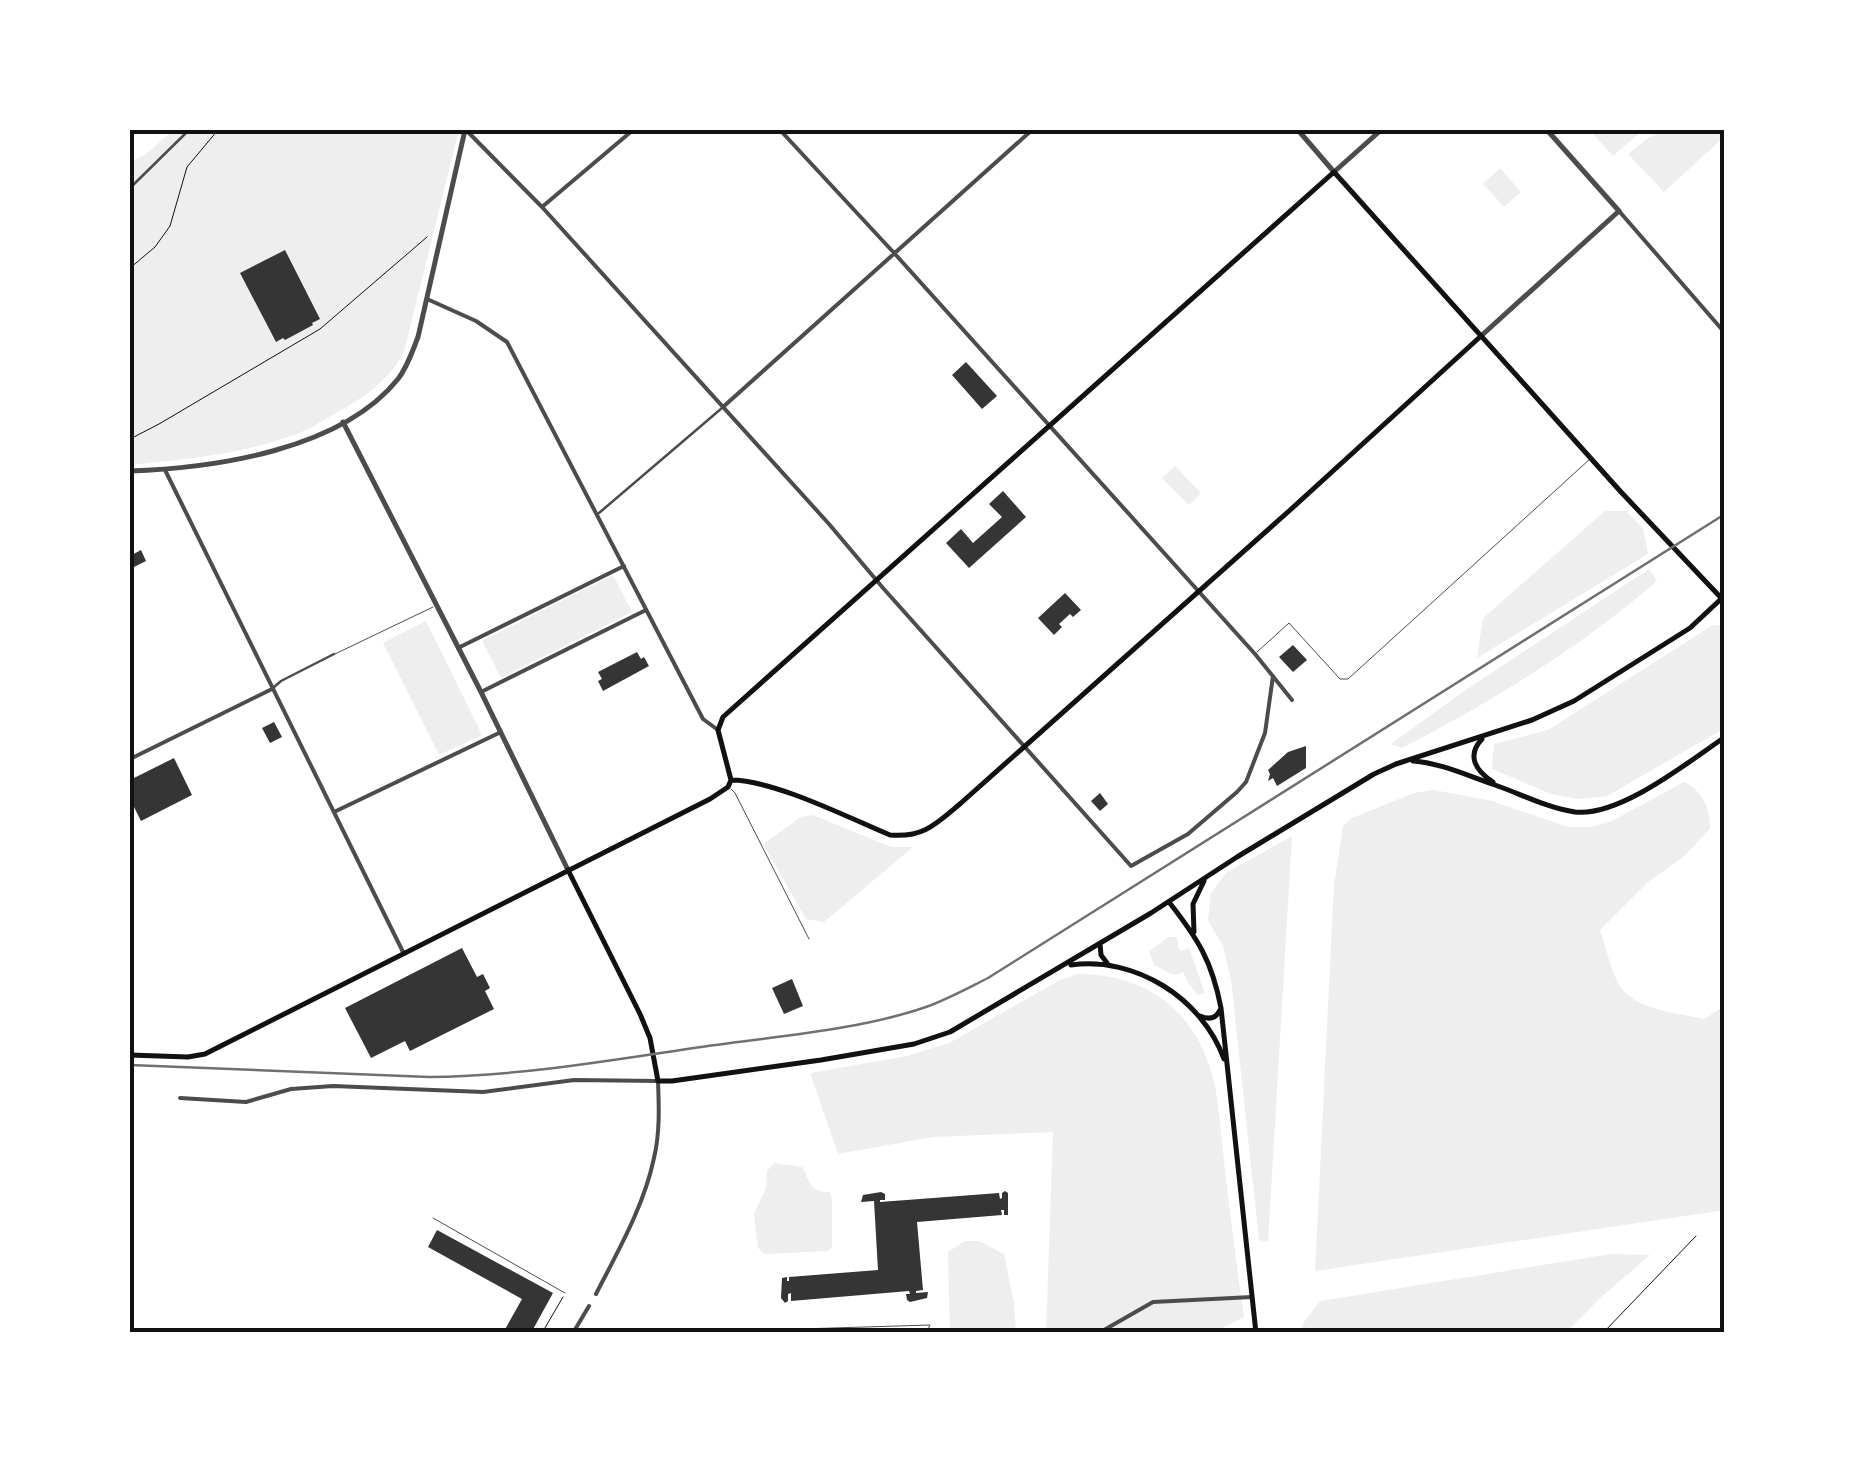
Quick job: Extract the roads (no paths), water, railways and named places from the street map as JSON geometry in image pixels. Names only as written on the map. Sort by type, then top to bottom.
[{"type":"main road","points":[[568,870],[640,1014],[650,1038],[658,1081],[914,1044],[965,1025],[1374,774],[1532,720],[1574,701],[1690,628],[1724,597],[1590,458],[1334,172],[723,717],[718,730],[730,784]]},
{"type":"main road","points":[[130,1056],[205,1054],[710,800],[730,784],[747,780],[890,834],[918,834],[932,827],[1481,336]]},
{"type":"main road","points":[[1486,736],[1474,749],[1475,765],[1504,788]]},
{"type":"main road","points":[[1405,762],[1440,766],[1564,810],[1600,811],[1625,802],[1725,738]]},
{"type":"main road","points":[[1195,935],[1192,904],[1208,875]]},
{"type":"main road","points":[[1168,902],[1195,935],[1210,964],[1221,1008],[1256,1333]]},
{"type":"main road","points":[[1100,944],[1101,955],[1114,967]]},
{"type":"main road","points":[[1063,967],[1087,963],[1114,967],[1164,986],[1200,1016],[1220,1050],[1228,1076]]},
{"type":"main road","points":[[1200,1016],[1216,1016],[1221,1008]]},
{"type":"street","points":[[130,188],[189,130]]},
{"type":"street","points":[[465,130],[542,207],[1131,866],[1188,834],[1246,782],[1265,733],[1273,676]]},
{"type":"street","points":[[130,471],[246,459],[343,422],[386,392],[400,377],[418,337],[465,130]]},
{"type":"street","points":[[542,207],[633,130]]},
{"type":"street","points":[[780,130],[1292,700]]},
{"type":"street","points":[[598,514],[1032,130]]},
{"type":"street","points":[[1298,130],[1334,172],[1380,130]]},
{"type":"street","points":[[1547,130],[1725,333]]},
{"type":"street","points":[[1481,336],[1618,211]]},
{"type":"street","points":[[426,298],[476,321],[506,342],[703,719],[718,730]]},
{"type":"street","points":[[343,422],[568,870]]},
{"type":"street","points":[[165,470],[404,954]]},
{"type":"street","points":[[458,648],[624,566]]},
{"type":"street","points":[[481,692],[646,610]]},
{"type":"street","points":[[130,759],[334,654]]},
{"type":"street","points":[[334,812],[501,732]]},
{"type":"street","points":[[180,1098],[246,1102],[290,1089],[333,1086],[483,1092],[574,1080],[658,1081],[658,1135],[650,1174],[596,1294]]},
{"type":"street","points":[[1102,1332],[1153,1302],[1252,1297]]},
{"type":"street","points":[[573,1333],[588,1306]]},
{"type":"lane","points":[[1254,654],[1289,623],[1340,678],[1348,678],[1590,458]]},
{"type":"lane","points":[[334,654],[436,606]]},
{"type":"lane","points":[[730,784],[810,939]]},
{"type":"lane","points":[[434,1218],[565,1293]]},
{"type":"lane","points":[[768,1330],[930,1325],[926,1333]]},
{"type":"railway","points":[[130,1065],[429,1077],[496,1074],[812,1032],[926,1007],[988,978],[1725,514]]}]
